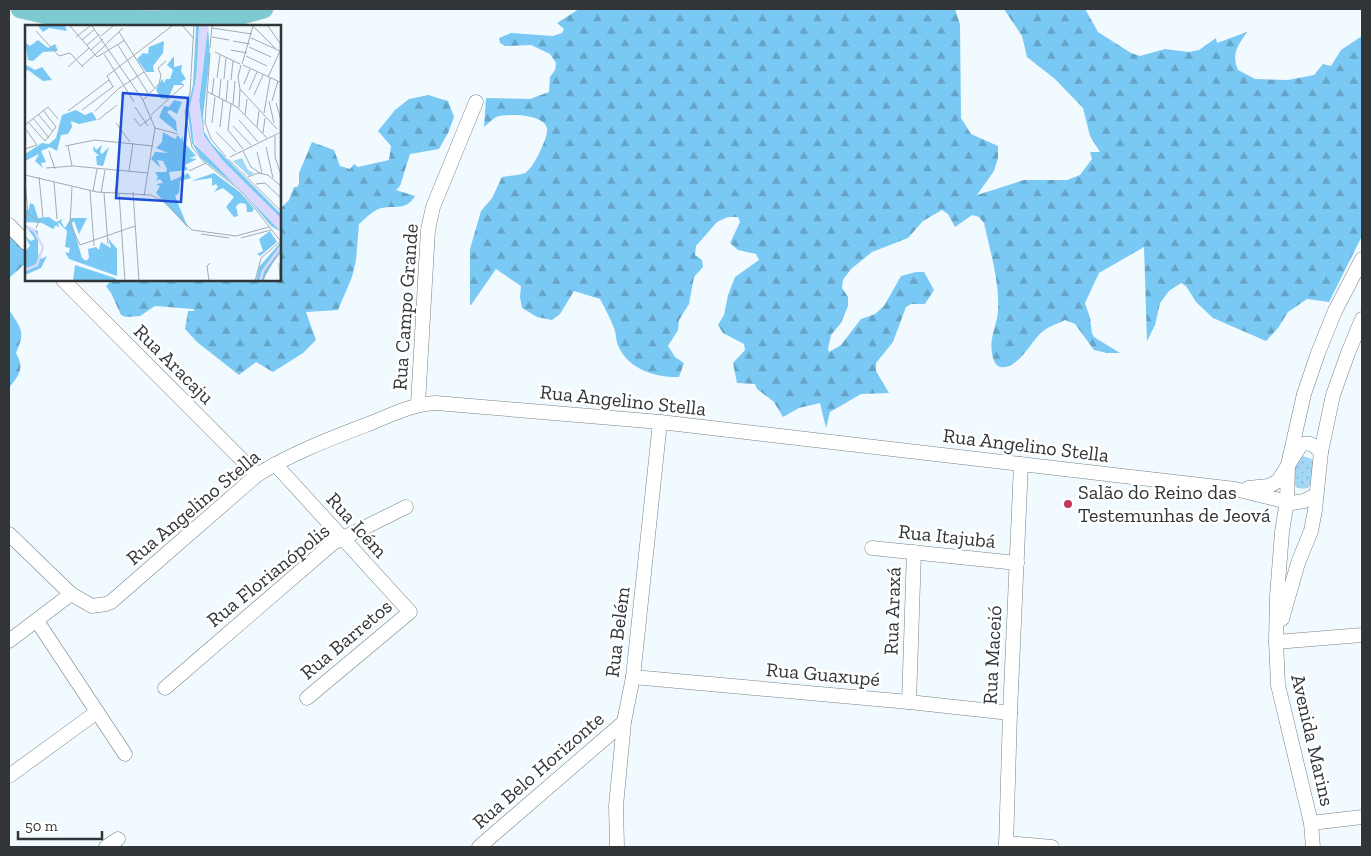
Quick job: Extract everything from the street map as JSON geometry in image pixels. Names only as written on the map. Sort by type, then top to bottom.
[{"type":"main road","points":[[20,9],[88,25]]},
{"type":"main road","points":[[72,9],[138,20],[181,18],[230,9]]},
{"type":"main road","points":[[200,25],[224,22],[264,9]]},
{"type":"street","name":"Rua Campo Grande","points":[[418,404],[428,230],[433,208],[476,102]]},
{"type":"street","points":[[9,225],[25,242]]},
{"type":"street","points":[[1276,642],[1277,596],[1282,532],[1287,501],[1288,465],[1304,394],[1318,353],[1335,311],[1362,259]]},
{"type":"street","name":"Rua Aracaju","points":[[64,281],[257,475]]},
{"type":"street","points":[[1276,642],[1315,510],[1321,452],[1333,395],[1362,319]]},
{"type":"street","name":"Rua Angelino Stella","points":[[9,534],[71,594],[92,606],[106,604],[111,602],[257,475],[275,464],[344,433],[418,404],[436,403],[660,422],[1235,489]]},
{"type":"street","name":"Rua Belém","points":[[617,847],[616,806],[624,722],[633,677],[660,422]]},
{"type":"street","points":[[1235,489],[1269,486],[1278,481],[1301,444],[1306,442],[1321,452]]},
{"type":"street","name":"Rua Icém","points":[[275,464],[410,612]]},
{"type":"street","name":"Rua Maceió","points":[[1006,845],[1021,464]]},
{"type":"street","points":[[1235,489],[1292,503],[1304,501],[1316,495]]},
{"type":"street","name":"Rua Florianópolis","points":[[165,688],[333,543],[406,507]]},
{"type":"street","name":"Rua Itajubá","points":[[872,548],[1017,563]]},
{"type":"street","name":"Rua Araxá","points":[[909,702],[914,552]]},
{"type":"street","points":[[9,641],[71,594]]},
{"type":"street","name":"Rua Barretos","points":[[307,698],[410,612]]},
{"type":"street","points":[[37,621],[125,754]]},
{"type":"street","points":[[1276,642],[1362,636]]},
{"type":"street","name":"Avenida Marins","points":[[1276,642],[1278,685],[1311,824],[1313,847]]},
{"type":"street","name":"Rua Guaxupé","points":[[633,677],[1010,713]]},
{"type":"street","points":[[9,776],[97,712]]},
{"type":"street","name":"Rua Belo Horizonte","points":[[479,847],[624,722]]},
{"type":"street","points":[[1311,824],[1362,817]]},
{"type":"street","points":[[106,847],[118,839]]},
{"type":"street","points":[[1006,845],[1052,847]]},
{"type":"shaded area","points":[[1302,456],[1312,459],[1314,476],[1311,485],[1302,489],[1296,487],[1293,475],[1295,467]]},
{"type":"green space","points":[[579,9],[955,9],[960,24],[961,118],[971,134],[998,146],[998,158],[994,171],[977,195],[1024,180],[1067,180],[1080,175],[1092,159],[1090,152],[1100,152],[1090,136],[1083,108],[1055,79],[1027,57],[1022,36],[1004,9],[1085,9],[1098,32],[1131,53],[1140,56],[1165,49],[1189,52],[1199,50],[1216,38],[1217,43],[1247,32],[1236,50],[1235,59],[1238,70],[1255,79],[1288,80],[1314,75],[1323,64],[1331,66],[1341,50],[1362,36],[1362,236],[1329,302],[1307,299],[1288,312],[1278,328],[1266,341],[1213,318],[1196,302],[1186,286],[1181,283],[1169,291],[1160,303],[1155,325],[1147,341],[1144,247],[1099,273],[1085,303],[1094,337],[1120,353],[1094,350],[1075,324],[1065,320],[1043,331],[1016,362],[1005,367],[999,367],[993,358],[991,347],[997,316],[998,290],[984,223],[979,217],[972,215],[955,227],[948,214],[942,210],[923,221],[908,238],[872,252],[851,269],[843,280],[842,288],[848,297],[848,306],[841,323],[831,335],[829,352],[841,345],[861,319],[875,314],[884,306],[901,276],[924,272],[934,290],[925,304],[911,304],[906,307],[893,342],[876,363],[876,371],[889,393],[861,394],[830,412],[826,428],[820,403],[799,408],[783,417],[774,402],[757,389],[755,384],[737,383],[733,363],[745,350],[744,344],[723,333],[718,325],[724,315],[728,295],[735,277],[759,260],[756,254],[738,250],[730,243],[740,222],[738,217],[728,217],[717,222],[696,246],[695,255],[702,260],[703,267],[694,277],[689,304],[679,320],[678,330],[668,346],[675,357],[684,363],[679,377],[660,376],[642,370],[627,359],[621,352],[614,328],[600,299],[574,291],[560,314],[552,320],[537,317],[522,308],[521,286],[496,269],[470,305],[470,249],[481,211],[492,198],[502,177],[523,174],[528,170],[540,152],[547,132],[547,128],[540,120],[519,115],[498,117],[484,127],[486,98],[530,99],[549,92],[550,77],[555,70],[556,63],[550,54],[531,45],[505,46],[500,43],[499,38],[511,33],[553,36],[562,33],[564,29],[557,23]]},
{"type":"green space","points":[[428,95],[448,101],[454,117],[448,133],[439,149],[410,154],[400,186],[396,190],[415,196],[412,201],[400,207],[387,207],[376,210],[359,224],[356,260],[352,277],[338,310],[306,312],[316,340],[303,353],[273,372],[256,362],[239,375],[197,342],[185,329],[188,311],[195,311],[193,309],[155,306],[140,316],[126,317],[121,315],[106,286],[111,281],[281,281],[281,208],[289,200],[294,187],[297,187],[299,184],[299,173],[312,142],[334,150],[340,166],[350,169],[354,164],[358,167],[389,160],[391,146],[378,131],[395,110],[409,99]]},
{"type":"green space","points":[[9,231],[24,248],[25,264],[9,278]]},
{"type":"green space","points":[[9,309],[21,330],[21,339],[16,353],[20,363],[20,372],[9,388]]},
{"type":"place","name":"Salão do Reino das Testemunhas de Jeová","points":[[1068,504]]}]
